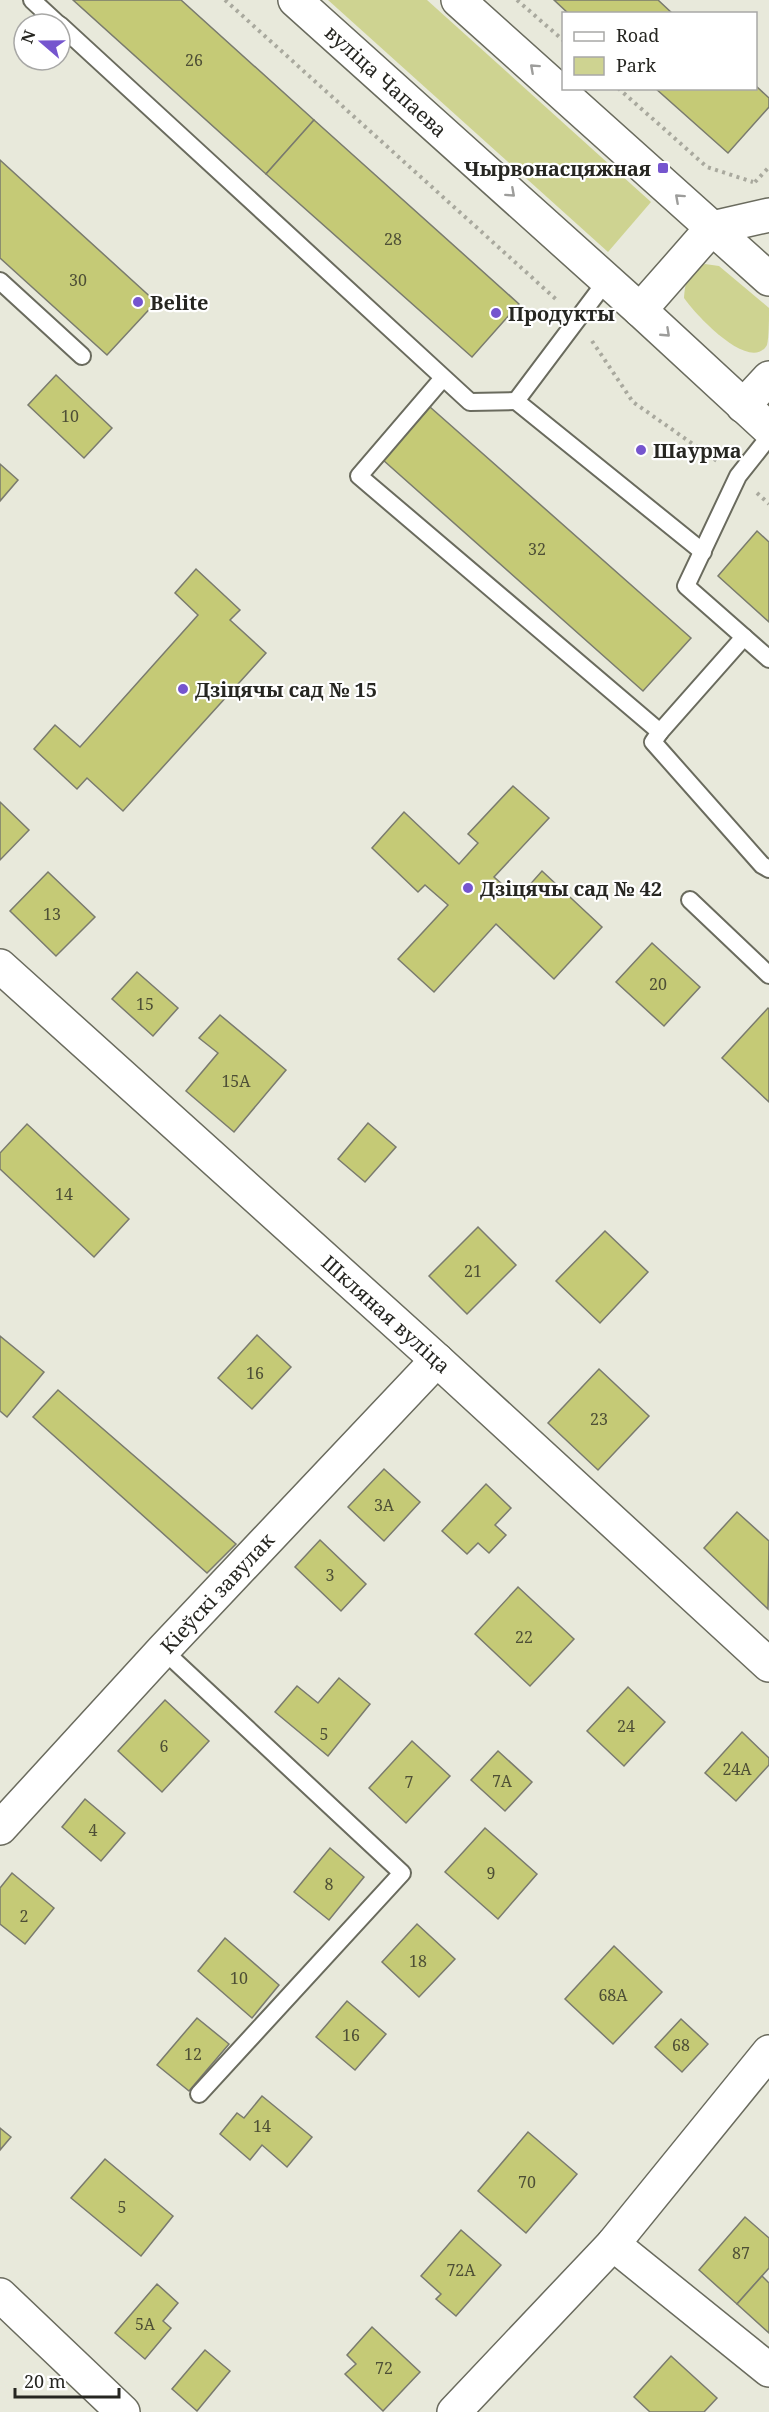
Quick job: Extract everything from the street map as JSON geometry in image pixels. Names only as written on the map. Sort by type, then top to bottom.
[{"type":"street","name":"вуліца Чапаева","points":[[295,0],[607,279],[769,429]]},
{"type":"street","points":[[458,0],[769,279]]},
{"type":"street","points":[[640,309],[712,228],[765,202]]},
{"type":"street","points":[[743,406],[769,378]]},
{"type":"street","name":"Шкляная вуліца","points":[[0,966],[437,1360],[769,1665]]},
{"type":"street","name":"Кіеўскі завулак","points":[[0,1828],[163,1650],[437,1360]]},
{"type":"street","points":[[454,2412],[613,2244],[769,2052]]},
{"type":"street","points":[[613,2244],[769,2370]]},
{"type":"street","points":[[4,2308],[123,2412]]},
{"type":"lane","points":[[32,0],[45,12]]},
{"type":"lane","points":[[72,37],[470,402],[516,401],[703,552]]},
{"type":"lane","points":[[516,401],[607,279]]},
{"type":"lane","points":[[0,281],[82,356]]},
{"type":"lane","points":[[443,378],[359,476],[660,732]]},
{"type":"lane","points":[[769,437],[738,476],[686,586],[769,659]]},
{"type":"lane","points":[[744,637],[653,742],[762,865],[769,869]]},
{"type":"lane","points":[[690,900],[769,975]]},
{"type":"lane","points":[[163,1650],[402,1873],[199,2094]]},
{"type":"path","points":[[225,0],[576,318],[633,402],[738,476],[769,504]]},
{"type":"path","points":[[517,0],[562,39]]},
{"type":"path","points":[[620,90],[707,167],[755,183],[765,202]]},
{"type":"path","points":[[755,183],[769,167]]},
{"type":"green space","points":[[328,0],[427,0],[651,202],[608,252]]},
{"type":"green space","points":[[705,264],[719,266],[769,308],[767,345],[759,352],[748,352],[723,338],[699,316],[684,298],[685,286],[689,277]]},
{"type":"building","points":[[73,0],[181,0],[314,120],[266,174]]},
{"type":"building","points":[[554,0],[658,0],[671,12],[567,12]]},
{"type":"building","points":[[757,87],[769,98],[769,107],[728,153],[657,90],[757,90]]},
{"type":"building","points":[[314,120],[519,304],[472,357],[266,174]]},
{"type":"building","points":[[0,160],[156,302],[107,355],[0,258]]},
{"type":"building","points":[[56,375],[112,428],[84,458],[28,405]]},
{"type":"building","points":[[430,407],[691,638],[643,691],[383,460]]},
{"type":"building","points":[[0,464],[18,480],[0,501]]},
{"type":"building","points":[[757,531],[769,542],[769,622],[718,576]]},
{"type":"building","name":"Дзіцячы сад № 15","points":[[196,569],[240,610],[230,620],[266,653],[123,811],[87,778],[77,789],[34,749],[55,725],[80,747],[198,615],[175,593]]},
{"type":"building","name":"Дзіцячы сад № 42","points":[[513,786],[549,818],[494,877],[518,898],[542,871],[602,927],[554,979],[496,924],[434,992],[398,959],[448,905],[425,885],[418,892],[372,848],[404,812],[459,864],[478,843],[468,834]]},
{"type":"building","points":[[0,802],[29,830],[0,860]]},
{"type":"building","points":[[48,872],[95,917],[56,956],[10,911]]},
{"type":"building","points":[[652,943],[700,987],[664,1026],[616,982]]},
{"type":"building","points":[[137,972],[178,1008],[153,1036],[112,999]]},
{"type":"building","points":[[769,1009],[769,1102],[722,1058]]},
{"type":"building","points":[[220,1015],[286,1070],[234,1132],[186,1091],[218,1053],[199,1038]]},
{"type":"building","points":[[368,1123],[396,1147],[365,1182],[338,1159]]},
{"type":"building","points":[[27,1124],[129,1219],[94,1257],[0,1169],[0,1153]]},
{"type":"building","points":[[478,1227],[516,1265],[467,1314],[429,1276]]},
{"type":"building","points":[[605,1231],[648,1272],[600,1323],[556,1281]]},
{"type":"building","points":[[257,1335],[291,1367],[252,1409],[218,1378]]},
{"type":"building","points":[[0,1336],[44,1372],[7,1417],[0,1411]]},
{"type":"building","points":[[599,1369],[649,1416],[598,1470],[548,1423]]},
{"type":"building","points":[[58,1390],[236,1544],[207,1573],[33,1417]]},
{"type":"building","points":[[384,1469],[420,1502],[384,1541],[348,1507]]},
{"type":"building","points":[[486,1484],[511,1508],[495,1525],[506,1535],[489,1553],[478,1543],[467,1554],[442,1531]]},
{"type":"building","points":[[737,1512],[769,1541],[768,1609],[704,1548]]},
{"type":"building","points":[[320,1540],[366,1584],[341,1611],[295,1567]]},
{"type":"building","points":[[518,1587],[574,1639],[530,1686],[475,1634]]},
{"type":"building","points":[[339,1678],[370,1704],[328,1756],[275,1712],[297,1686],[318,1703]]},
{"type":"building","points":[[628,1687],[665,1722],[624,1766],[587,1731]]},
{"type":"building","points":[[165,1700],[209,1741],[162,1792],[118,1751]]},
{"type":"building","points":[[742,1732],[769,1758],[769,1765],[736,1801],[705,1773]]},
{"type":"building","points":[[412,1741],[450,1776],[406,1823],[369,1788]]},
{"type":"building","points":[[498,1751],[532,1782],[505,1811],[471,1780]]},
{"type":"building","points":[[85,1799],[125,1833],[101,1861],[62,1827]]},
{"type":"building","points":[[485,1828],[537,1874],[498,1919],[445,1872]]},
{"type":"building","points":[[330,1848],[364,1877],[329,1920],[294,1892]]},
{"type":"building","points":[[12,1873],[54,1908],[25,1944],[0,1924],[0,1888]]},
{"type":"building","points":[[417,1924],[455,1959],[419,1997],[382,1962]]},
{"type":"building","points":[[225,1938],[279,1985],[252,2018],[198,1971]]},
{"type":"building","points":[[614,1946],[662,1992],[613,2044],[565,1999]]},
{"type":"building","points":[[347,2001],[386,2034],[355,2070],[316,2037]]},
{"type":"building","points":[[197,2018],[229,2044],[189,2091],[157,2065]]},
{"type":"building","points":[[681,2019],[708,2044],[682,2072],[655,2047]]},
{"type":"building","points":[[262,2096],[312,2137],[287,2167],[262,2145],[250,2160],[220,2134],[237,2113],[244,2118]]},
{"type":"building","points":[[0,2128],[11,2137],[0,2150]]},
{"type":"building","points":[[528,2132],[577,2174],[526,2233],[478,2191]]},
{"type":"building","points":[[105,2159],[173,2216],[141,2256],[71,2198]]},
{"type":"building","points":[[745,2217],[769,2238],[769,2268],[737,2304],[699,2270]]},
{"type":"building","points":[[461,2230],[501,2265],[456,2316],[436,2299],[441,2294],[421,2276]]},
{"type":"building","points":[[762,2276],[769,2283],[769,2333],[737,2304]]},
{"type":"building","points":[[157,2284],[178,2303],[163,2321],[171,2328],[145,2359],[115,2333]]},
{"type":"building","points":[[372,2327],[420,2372],[383,2411],[345,2374],[356,2364],[347,2355]]},
{"type":"building","points":[[205,2350],[230,2371],[197,2411],[172,2389]]},
{"type":"building","points":[[671,2356],[717,2398],[704,2412],[650,2412],[634,2397]]},
{"type":"place","name":"Чырвонасцяжная","points":[[663,168]]},
{"type":"place","name":"Belite","points":[[138,302]]},
{"type":"place","name":"Продукты","points":[[496,313]]},
{"type":"place","name":"Шаурма","points":[[641,450]]},
{"type":"place","name":"Дзіцячы сад № 15","points":[[183,689]]},
{"type":"place","name":"Дзіцячы сад № 42","points":[[468,888]]}]
